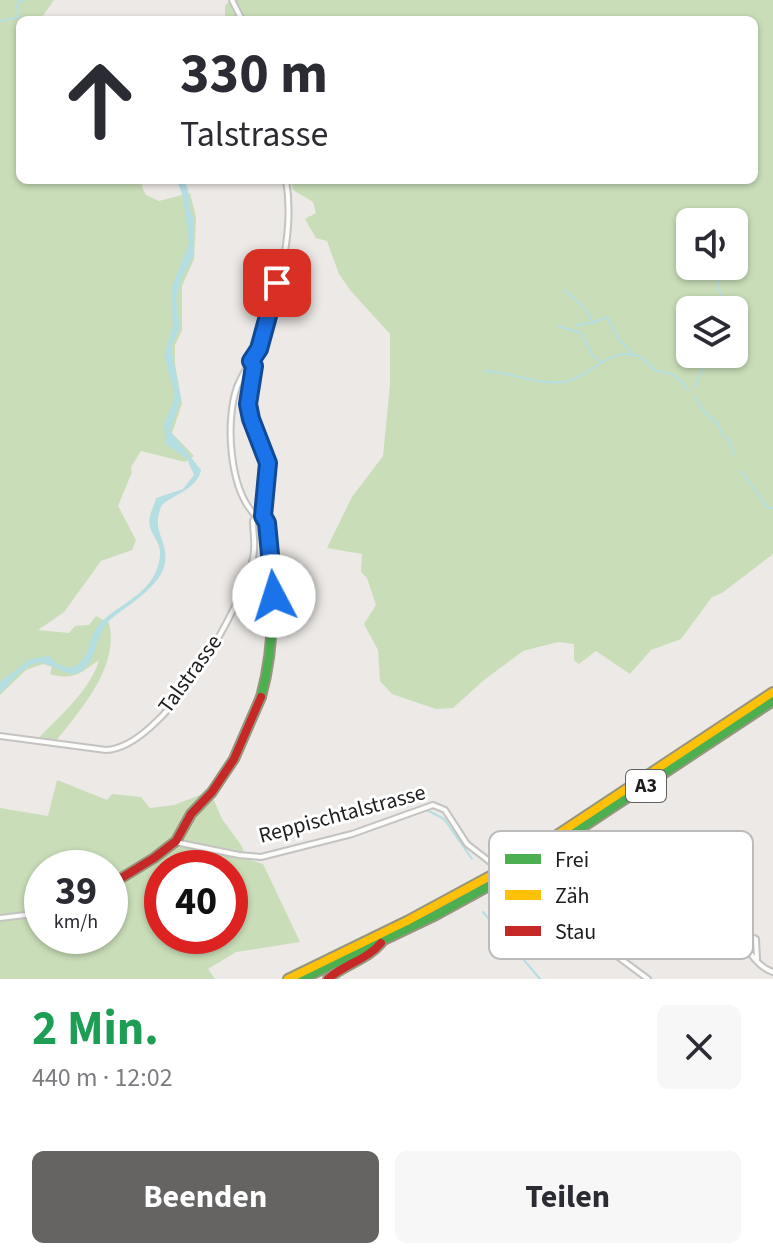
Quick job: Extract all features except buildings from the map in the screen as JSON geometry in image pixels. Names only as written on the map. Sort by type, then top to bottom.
[{"type":"main road","points":[[128,873],[175,842],[188,818],[211,793],[254,717],[268,671],[274,639],[274,596],[267,523],[260,516],[268,463],[249,414],[248,393],[254,366],[251,361]]},
{"type":"main road","name":"A3","points":[[563,831],[773,692]]},
{"type":"main road","name":"A3","points":[[577,831],[773,701]]},
{"type":"main road","name":"A3","points":[[288,979],[489,877]]},
{"type":"main road","name":"A3","points":[[302,979],[489,887]]},
{"type":"main road","points":[[328,979],[343,967],[376,950],[382,941]]},
{"type":"main road","points":[[276,979],[308,965],[321,963]]},
{"type":"street","points":[[260,516],[246,503],[239,488],[230,431],[234,396],[264,333],[287,243],[286,184]]},
{"type":"street","name":"Talstrasse","points":[[0,736],[100,750],[122,747],[138,738],[179,697],[224,626],[252,563],[255,542],[253,523],[260,516]]},
{"type":"street","name":"Reppischtalstrasse","points":[[175,842],[261,857],[352,834],[433,805],[445,810],[467,844],[489,861]]},
{"type":"street","points":[[0,918],[24,915]]},
{"type":"street","points":[[753,938],[756,939],[757,959]]},
{"type":"street","points":[[753,954],[765,969],[773,972]]},
{"type":"street","name":"Reppischtalstrasse","points":[[621,959],[648,979]]},
{"type":"green space","points":[[0,0],[54,0],[43,16],[16,16],[16,184],[142,184],[146,195],[159,201],[190,193],[196,217],[194,259],[182,286],[182,330],[175,345],[175,364],[182,404],[172,433],[194,456],[185,462],[141,451],[131,467],[132,472],[118,506],[136,540],[132,550],[101,561],[64,612],[38,630],[69,633],[75,626],[89,625],[96,616],[109,623],[109,655],[96,687],[55,742],[38,739],[89,682],[99,660],[71,676],[50,674],[52,667],[43,664],[26,670],[0,695]]},
{"type":"green space","points":[[232,0],[773,0],[773,554],[722,593],[712,597],[681,639],[651,650],[630,674],[596,651],[579,664],[574,660],[574,644],[558,642],[523,651],[453,708],[436,709],[392,694],[380,681],[378,650],[364,624],[376,605],[367,578],[361,572],[362,554],[327,548],[352,497],[383,456],[390,385],[390,334],[339,274],[327,241],[316,238],[305,219],[316,213],[313,202],[293,190],[292,184],[758,184],[758,16],[225,16],[225,5]]},
{"type":"green space","points":[[57,780],[107,800],[112,794],[141,797],[150,808],[174,805],[210,791],[222,819],[243,850],[144,850],[144,954],[233,954],[208,969],[215,979],[0,979],[0,808],[48,816]]},
{"type":"green space","points":[[248,859],[263,864],[300,942],[248,950]]},
{"type":"water","points":[[178,184],[186,184],[188,189],[190,211],[194,218],[194,240],[193,257],[182,277],[176,299],[180,328],[171,347],[181,399],[170,431],[201,470],[199,476],[191,486],[162,505],[158,528],[165,554],[162,572],[150,588],[105,626],[92,658],[83,670],[72,674],[37,663],[21,671],[0,693],[0,682],[30,659],[49,656],[68,668],[80,662],[97,627],[141,592],[155,574],[160,550],[149,524],[156,498],[183,489],[194,475],[187,459],[166,444],[164,424],[174,392],[164,356],[173,325],[171,289],[189,244]]},
{"type":"waterway","points":[[19,16],[17,6],[19,1],[24,0]]},
{"type":"waterway","points":[[0,21],[16,18]]},
{"type":"waterway","points":[[717,280],[721,296]]},
{"type":"waterway","points":[[564,290],[585,308],[593,323],[607,317],[619,340],[634,354]]},
{"type":"waterway","points":[[576,325],[593,323]]},
{"type":"waterway","points":[[558,326],[581,333],[592,355],[600,361]]},
{"type":"waterway","points":[[484,371],[544,382],[564,382],[583,375],[608,359],[627,354],[641,357],[657,371],[672,374],[688,390]]},
{"type":"waterway","points":[[695,387],[702,368]]},
{"type":"waterway","points":[[694,396],[705,413],[718,424],[722,435],[730,441],[734,456]]},
{"type":"waterway","points":[[741,471],[767,507],[773,508]]},
{"type":"waterway","points":[[427,810],[444,819],[472,859]]},
{"type":"waterway","points":[[483,912],[489,919]]},
{"type":"waterway","points":[[523,959],[540,979]]},
{"type":"traffic: fast","points":[[251,361],[254,366],[249,409],[267,460],[263,516],[267,523],[272,589],[270,654],[261,697]]},
{"type":"traffic: fast","points":[[577,831],[773,701]]},
{"type":"traffic: fast","points":[[302,979],[436,915],[489,886]]},
{"type":"traffic: slow","points":[[563,831],[773,692]]},
{"type":"traffic: slow","points":[[288,979],[489,877]]},
{"type":"traffic: jam","points":[[128,874],[176,841],[191,814],[212,792],[234,759],[261,697]]},
{"type":"traffic: jam","points":[[328,979],[381,943]]},
{"type":"route","points":[[274,596],[267,523],[263,516],[268,463],[251,419],[248,398],[254,366],[251,361],[259,349],[277,283]]}]
